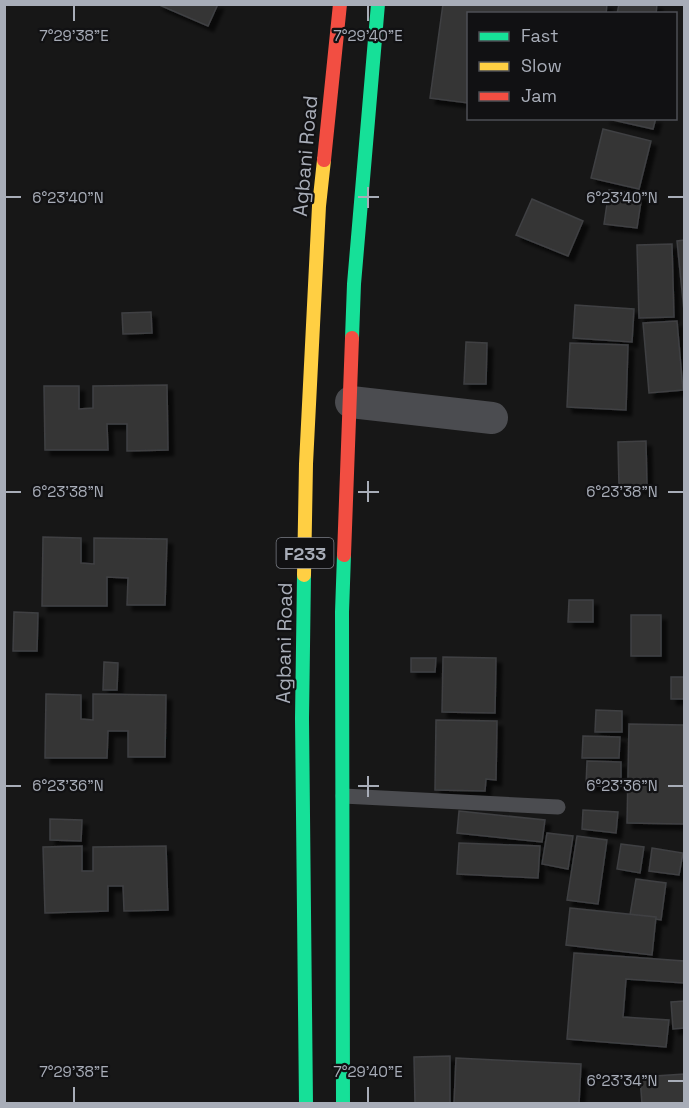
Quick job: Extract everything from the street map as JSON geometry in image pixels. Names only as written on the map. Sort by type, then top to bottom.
[{"type":"main road","name":"Agbani Road","points":[[306,1104],[302,717],[306,464],[319,206],[340,4]]},
{"type":"main road","name":"F233","points":[[343,1104],[342,612],[354,284],[378,4]]},
{"type":"street","points":[[351,402],[492,418]]},
{"type":"lane","points":[[343,796],[558,807]]},
{"type":"building","points":[[157,4],[218,4],[208,26]]},
{"type":"building","points":[[443,4],[607,4],[606,12],[467,12],[467,103],[430,98]]},
{"type":"building","points":[[619,4],[657,4],[656,12],[617,12]]},
{"type":"building","points":[[613,120],[655,120],[653,129]]},
{"type":"building","points":[[603,129],[651,141],[639,189],[591,178]]},
{"type":"building","points":[[609,190],[642,195],[637,228],[604,224]]},
{"type":"building","points":[[532,199],[583,221],[568,256],[516,235]]},
{"type":"building","points":[[684,240],[684,311],[677,241]]},
{"type":"building","points":[[672,244],[674,317],[639,318],[637,245]]},
{"type":"building","points":[[575,305],[634,309],[632,342],[573,338]]},
{"type":"building","points":[[151,312],[152,333],[123,334],[122,313]]},
{"type":"building","points":[[677,321],[683,390],[649,393],[643,323]]},
{"type":"building","points":[[466,342],[487,343],[486,384],[464,384]]},
{"type":"building","points":[[570,343],[628,345],[626,410],[567,407]]},
{"type":"building","points":[[167,385],[168,450],[127,451],[127,424],[107,424],[108,450],[45,450],[44,386],[79,386],[79,409],[93,408],[93,386]]},
{"type":"building","points":[[646,441],[647,487],[619,488],[618,442]]},
{"type":"building","points":[[43,537],[81,538],[81,563],[94,564],[94,538],[167,539],[165,605],[127,605],[128,578],[107,577],[107,606],[42,606]]},
{"type":"building","points":[[569,600],[593,600],[593,622],[568,622]]},
{"type":"building","points":[[14,612],[38,613],[37,651],[13,651]]},
{"type":"building","points":[[631,615],[661,615],[661,656],[631,656]]},
{"type":"building","points":[[443,657],[496,658],[495,713],[442,712]]},
{"type":"building","points":[[411,658],[436,658],[435,672],[411,672]]},
{"type":"building","points":[[104,662],[118,663],[117,690],[103,690]]},
{"type":"building","points":[[671,677],[684,677],[684,699],[671,699]]},
{"type":"building","points":[[46,694],[81,695],[81,719],[93,720],[93,694],[166,695],[165,757],[128,757],[128,731],[108,731],[107,758],[45,758]]},
{"type":"building","points":[[596,710],[622,711],[622,732],[595,732]]},
{"type":"building","points":[[436,720],[497,721],[496,780],[486,779],[485,791],[435,790]]},
{"type":"building","points":[[629,724],[684,725],[684,824],[627,823]]},
{"type":"building","points":[[583,736],[620,737],[619,758],[582,758]]},
{"type":"building","points":[[587,761],[621,762],[621,786],[586,786]]},
{"type":"building","points":[[583,810],[618,812],[616,833],[582,829]]},
{"type":"building","points":[[459,811],[545,820],[542,842],[457,833]]},
{"type":"building","points":[[50,819],[82,820],[81,841],[50,840]]},
{"type":"building","points":[[547,833],[573,836],[568,869],[542,864]]},
{"type":"building","points":[[577,836],[607,840],[598,904],[567,900]]},
{"type":"building","points":[[459,843],[540,846],[538,878],[457,874]]},
{"type":"building","points":[[621,844],[644,847],[640,873],[617,869]]},
{"type":"building","points":[[82,846],[82,871],[93,871],[93,847],[166,846],[168,910],[124,911],[123,886],[108,886],[108,911],[45,913],[43,847]]},
{"type":"building","points":[[652,848],[683,853],[679,875],[649,871]]},
{"type":"building","points":[[636,879],[666,883],[661,920],[630,915]]},
{"type":"building","points":[[570,908],[656,917],[652,955],[566,945]]},
{"type":"building","points":[[574,953],[684,961],[684,983],[626,979],[623,1017],[669,1020],[666,1047],[567,1039]]},
{"type":"building","points":[[684,1001],[684,1028],[673,1029],[671,1002]]},
{"type":"building","points":[[450,1056],[450,1104],[415,1104],[414,1057]]},
{"type":"building","points":[[456,1058],[581,1064],[579,1104],[454,1104]]},
{"type":"building","points":[[684,1074],[684,1104],[642,1104],[640,1077]]},
{"type":"traffic: fast","points":[[352,338],[354,284],[378,4]]},
{"type":"traffic: fast","points":[[343,1104],[342,612],[344,555]]},
{"type":"traffic: fast","points":[[304,575],[302,718],[306,1104]]},
{"type":"traffic: slow","points":[[304,575],[306,464],[319,206],[324,160]]},
{"type":"traffic: jam","points":[[324,160],[340,4]]},
{"type":"traffic: jam","points":[[344,555],[352,338]]}]
